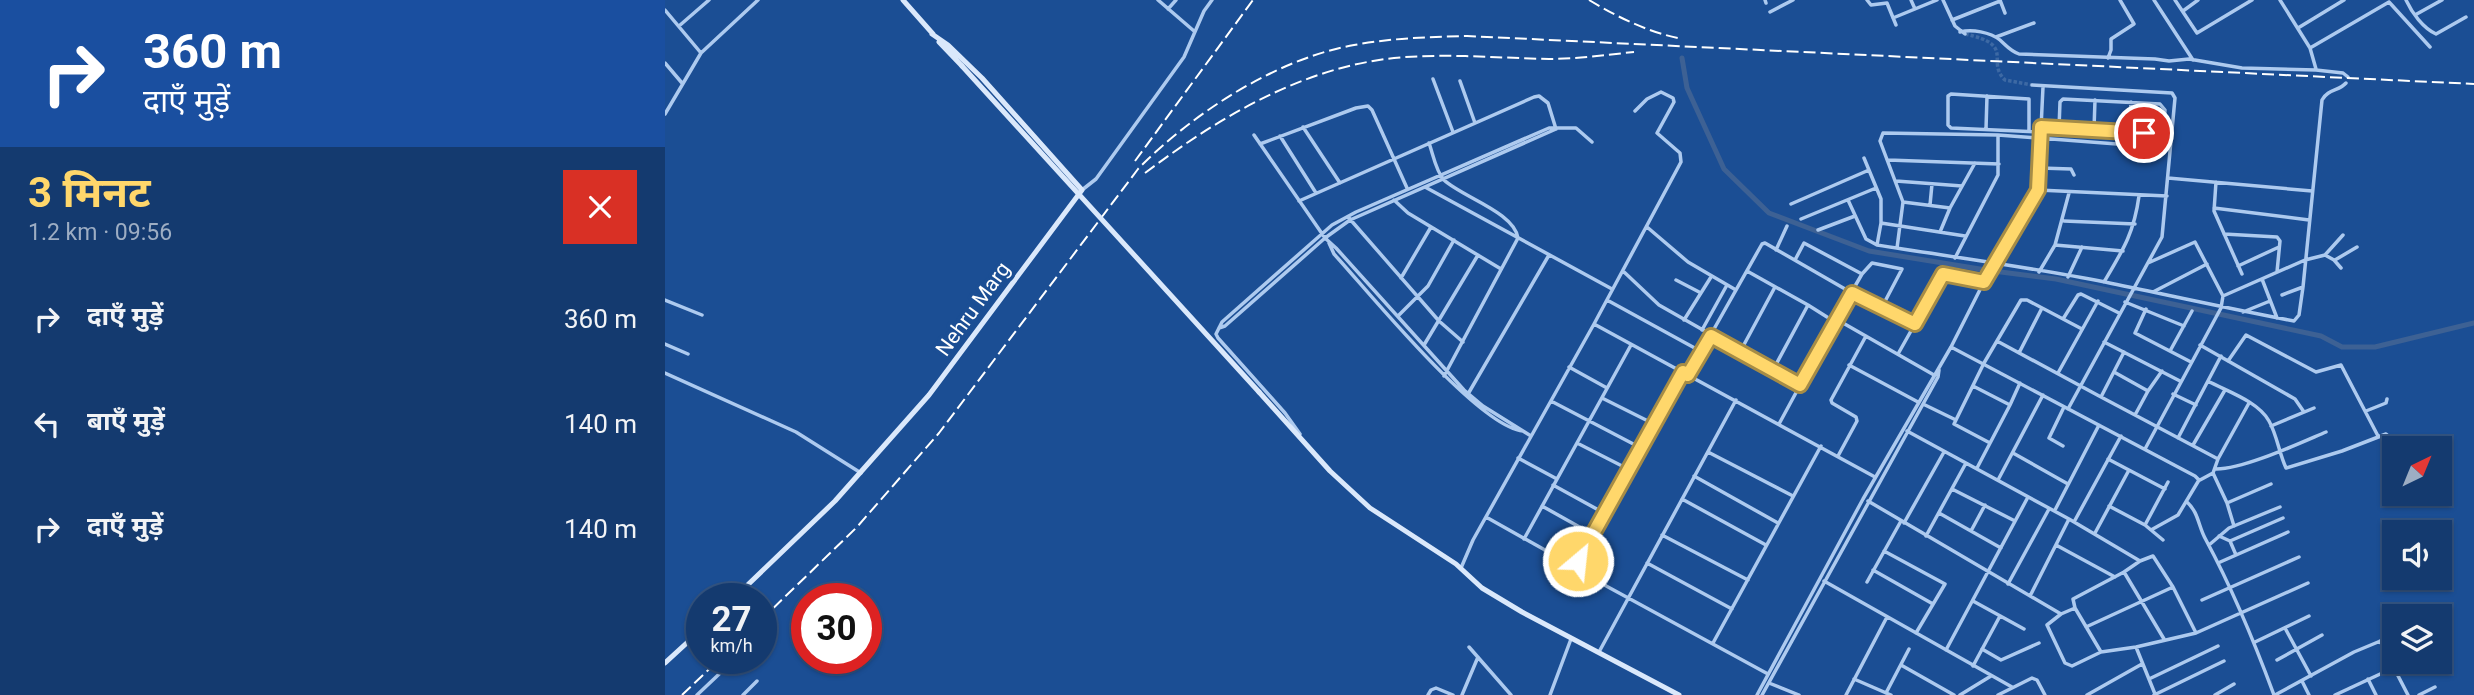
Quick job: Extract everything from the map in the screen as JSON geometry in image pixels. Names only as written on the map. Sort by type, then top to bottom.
[{"type":"street","points":[[679,26],[709,0]]},
{"type":"street","points":[[665,114],[701,52],[758,0]]},
{"type":"street","points":[[903,0],[1341,483],[1370,508],[1461,568],[1482,588],[1571,639],[1679,695]]},
{"type":"street","points":[[1159,0],[1194,31]]},
{"type":"street","points":[[1168,9],[1175,0]]},
{"type":"street","points":[[932,34],[948,45],[982,78],[1081,190],[1096,179],[1184,57],[1194,31],[1212,0]]},
{"type":"street","points":[[1770,12],[1793,0]]},
{"type":"street","points":[[1867,0],[1871,5],[1887,3],[1896,25]]},
{"type":"street","points":[[1912,0],[1915,9]]},
{"type":"street","points":[[1893,18],[1937,0]]},
{"type":"street","points":[[1847,200],[1866,239],[1877,244],[2104,282],[2220,310],[2294,321],[2299,316],[2322,100],[2332,89],[2343,87],[2347,80],[2343,73],[2316,69],[2242,68],[2194,61],[2019,54],[2009,50],[1996,37],[1971,30],[1963,33],[1952,20],[1943,0]]},
{"type":"street","points":[[1952,20],[2000,0],[2005,13]]},
{"type":"street","points":[[2108,58],[2111,39],[2134,24],[2120,0]]},
{"type":"street","points":[[2154,0],[2194,61]]},
{"type":"street","points":[[2175,0],[2197,33],[2252,0]]},
{"type":"street","points":[[2183,12],[2198,0]]},
{"type":"street","points":[[2280,0],[2310,48],[2316,69]]},
{"type":"street","points":[[2297,29],[2344,0]]},
{"type":"street","points":[[2406,0],[2415,15],[2436,34],[2466,17]]},
{"type":"street","points":[[2415,15],[2442,0]]},
{"type":"street","points":[[2310,48],[2388,1],[2430,47]]},
{"type":"street","points":[[665,10],[701,52]]},
{"type":"street","points":[[1996,37],[2033,23]]},
{"type":"street","points":[[665,63],[682,83]]},
{"type":"street","points":[[1433,79],[1453,132]]},
{"type":"street","points":[[1460,81],[1475,123]]},
{"type":"street","points":[[2032,86],[2172,93],[2175,98],[2162,237],[2081,385],[2049,436],[2063,446]]},
{"type":"street","points":[[1760,695],[1876,477],[1938,377],[1940,368],[1994,262],[2038,190],[2043,87]]},
{"type":"street","points":[[1461,568],[1486,517],[1681,162],[1680,153],[1657,133],[1674,102],[1673,98],[1661,92],[1651,96],[1635,111]]},
{"type":"street","points":[[2029,131],[2029,99],[1951,94],[1948,96],[1948,125],[1951,128],[2029,131],[2059,128],[2162,133],[2165,110],[2160,104],[2063,99],[2060,102],[2059,128]]},
{"type":"street","points":[[1299,201],[1539,96],[1548,103],[1556,129]]},
{"type":"street","points":[[1986,129],[1987,96]]},
{"type":"street","points":[[2094,130],[2095,100]]},
{"type":"street","points":[[2129,132],[2131,102]]},
{"type":"street","points":[[1260,144],[1368,106],[1409,191]]},
{"type":"street","points":[[1303,127],[1340,183]]},
{"type":"street","points":[[1313,453],[1285,413],[1220,342],[1216,334],[1222,322],[1323,236],[1349,218],[1545,129],[1576,128],[1592,142]]},
{"type":"street","points":[[1897,248],[1903,202],[1880,141],[1883,133],[1998,135],[2169,148]]},
{"type":"street","points":[[1254,135],[1323,236],[1424,345],[1446,374],[1483,406],[1531,436]]},
{"type":"street","points":[[1955,258],[1998,175],[1998,135]]},
{"type":"street","points":[[1280,136],[1316,193]]},
{"type":"street","points":[[1429,143],[1442,177],[1508,222],[1517,232],[1518,238],[1446,374]]},
{"type":"street","points":[[1864,158],[1881,199],[1881,223],[1877,244]]},
{"type":"street","points":[[1888,160],[1999,164]]},
{"type":"street","points":[[1940,232],[1975,163]]},
{"type":"street","points":[[2040,168],[2071,169],[2074,175]]},
{"type":"street","points":[[1791,204],[1869,170]]},
{"type":"street","points":[[1349,218],[1409,191],[1425,187],[1442,177]]},
{"type":"street","points":[[2168,178],[2312,191]]},
{"type":"street","points":[[1896,181],[1962,186]]},
{"type":"street","points":[[2216,182],[2214,208],[2242,274]]},
{"type":"street","points":[[1930,205],[1932,184]]},
{"type":"street","points":[[1425,187],[1612,289]]},
{"type":"street","points":[[1801,219],[1876,188]]},
{"type":"street","name":"Nehru Marg","points":[[750,583],[817,520],[938,384],[1081,190]]},
{"type":"street","points":[[2038,190],[2167,196]]},
{"type":"street","points":[[2039,272],[2055,245],[2069,192]]},
{"type":"street","points":[[2104,282],[2123,251],[2135,224],[2139,196]]},
{"type":"street","points":[[1394,200],[1404,210],[1501,269]]},
{"type":"street","points":[[1903,202],[1950,208]]},
{"type":"street","points":[[2214,208],[2309,220]]},
{"type":"street","points":[[1818,230],[1855,216]]},
{"type":"street","points":[[1349,218],[1439,321],[1464,342]]},
{"type":"street","points":[[2063,221],[2135,224]]},
{"type":"street","points":[[1881,223],[1965,236]]},
{"type":"street","points":[[1776,250],[1787,226]]},
{"type":"street","points":[[1401,278],[1431,227]]},
{"type":"street","points":[[1647,227],[1688,262],[1736,290]]},
{"type":"street","points":[[2224,233],[2277,237],[2280,241],[2277,272]]},
{"type":"street","points":[[2223,296],[2305,260],[2325,255],[2343,235]]},
{"type":"street","points":[[1795,260],[1808,236]]},
{"type":"street","points":[[1398,316],[1428,286],[1454,240]]},
{"type":"street","points":[[2145,449],[2220,310],[2223,296],[2193,241],[2147,263]]},
{"type":"street","points":[[1329,243],[1334,254],[1478,407],[1523,431]]},
{"type":"street","points":[[1577,568],[1592,534],[1654,424],[1702,352],[1762,244],[1765,243],[1852,293],[1915,324]]},
{"type":"street","points":[[1804,243],[1862,274]]},
{"type":"street","points":[[2055,245],[2123,251]]},
{"type":"street","points":[[2068,276],[2082,247]]},
{"type":"street","points":[[2238,266],[2279,247]]},
{"type":"street","points":[[2335,260],[2357,247]]},
{"type":"street","points":[[1424,345],[1478,255]]},
{"type":"street","points":[[1468,394],[1549,255]]},
{"type":"street","points":[[2325,255],[2335,260],[2341,268]]},
{"type":"street","points":[[1779,424],[1836,319],[1862,274],[1872,263],[1902,269],[1882,307]]},
{"type":"street","points":[[2151,293],[2207,264]]},
{"type":"street","points":[[1623,271],[1659,305],[1800,385]]},
{"type":"street","points":[[1747,271],[1826,317]]},
{"type":"street","points":[[1898,354],[1943,274],[1984,282]]},
{"type":"street","points":[[1684,320],[1711,277]]},
{"type":"street","points":[[2262,279],[2277,318]]},
{"type":"street","points":[[1676,280],[1701,293]]},
{"type":"street","points":[[1702,330],[1727,285]]},
{"type":"street","points":[[1740,352],[1775,287]]},
{"type":"street","points":[[2282,295],[2303,287]]},
{"type":"street","points":[[2063,318],[2078,295],[2086,295],[2119,313]]},
{"type":"street","points":[[1990,443],[1954,424],[1984,363],[2023,299],[2082,329]]},
{"type":"street","points":[[665,300],[702,315]]},
{"type":"street","points":[[1607,300],[1702,352]]},
{"type":"street","points":[[2058,373],[2098,301]]},
{"type":"street","points":[[2126,301],[2184,326]]},
{"type":"street","points":[[2243,312],[2270,301]]},
{"type":"street","points":[[1773,370],[1808,305]]},
{"type":"street","points":[[2019,352],[2042,307]]},
{"type":"street","points":[[2147,309],[2135,333],[2191,362]]},
{"type":"street","points":[[2170,351],[2192,311]]},
{"type":"street","points":[[1836,319],[1934,374]]},
{"type":"street","points":[[1594,324],[1876,477]]},
{"type":"street","points":[[1838,456],[1857,421],[1856,417],[1831,401],[1865,335]]},
{"type":"street","points":[[2228,361],[2246,335],[2315,372],[2340,365],[2378,436]]},
{"type":"street","points":[[1997,341],[2218,459]]},
{"type":"street","points":[[2104,342],[2180,381]]},
{"type":"street","points":[[665,344],[688,354]]},
{"type":"street","points":[[1524,539],[1631,344]]},
{"type":"street","points":[[2200,345],[2295,398],[2304,412]]},
{"type":"street","points":[[1951,347],[2200,480]]},
{"type":"street","points":[[2101,397],[2124,352]]},
{"type":"street","points":[[2178,438],[2221,356]]},
{"type":"street","points":[[1849,365],[1956,420]]},
{"type":"street","points":[[1569,367],[1607,388]]},
{"type":"street","points":[[1760,695],[1907,431],[1934,374],[1940,368]]},
{"type":"street","points":[[2135,415],[2162,371]]},
{"type":"street","points":[[2114,372],[2148,391]]},
{"type":"street","points":[[665,373],[796,432],[860,473]]},
{"type":"street","points":[[2208,381],[2261,411],[2271,426],[2279,452],[2288,468],[2345,450],[2378,436],[2390,436]]},
{"type":"street","points":[[1977,469],[2020,383]]},
{"type":"street","points":[[1973,386],[2010,405]]},
{"type":"street","points":[[2193,445],[2225,390]]},
{"type":"street","points":[[2173,394],[2196,405]]},
{"type":"street","points":[[1998,480],[2043,395]]},
{"type":"street","points":[[1602,398],[1654,424]]},
{"type":"street","points":[[2365,411],[2386,403],[2387,399]]},
{"type":"street","points":[[1598,653],[1736,400]]},
{"type":"street","points":[[1551,401],[1641,448]]},
{"type":"street","points":[[2234,526],[2214,471],[2249,403]]},
{"type":"street","points":[[2271,426],[2314,408]]},
{"type":"street","points":[[2008,584],[2068,484],[2099,425]]},
{"type":"street","points":[[1907,431],[2052,509],[2140,561]]},
{"type":"street","points":[[2151,530],[2178,515],[2200,480],[2214,471],[2279,452],[2326,432]]},
{"type":"street","points":[[2074,522],[2121,436]]},
{"type":"street","points":[[1577,443],[1629,469]]},
{"type":"street","points":[[1713,643],[1821,446]]},
{"type":"street","points":[[1867,582],[1944,451]]},
{"type":"street","points":[[1708,452],[1793,496]]},
{"type":"street","points":[[2013,453],[2068,484]]},
{"type":"street","points":[[1518,458],[1557,479]]},
{"type":"street","points":[[2108,459],[2165,489]]},
{"type":"street","points":[[1926,536],[1966,463]]},
{"type":"street","points":[[2095,534],[2129,470]]},
{"type":"street","points":[[1694,476],[1778,523]]},
{"type":"street","points":[[2145,525],[2168,482]]},
{"type":"street","points":[[2227,503],[2271,484]]},
{"type":"street","points":[[1553,485],[1604,513]]},
{"type":"street","points":[[1952,489],[2015,521]]},
{"type":"street","points":[[1946,650],[2028,497]]},
{"type":"street","points":[[1682,499],[1766,545]]},
{"type":"street","points":[[1868,501],[2061,614]]},
{"type":"street","points":[[2186,502],[2197,513],[2204,538],[2242,612],[2275,695],[2380,641],[2382,645]]},
{"type":"street","points":[[1971,531],[1985,505]]},
{"type":"street","points":[[1542,506],[1592,534]]},
{"type":"street","points":[[2109,506],[2145,525],[2164,540]]},
{"type":"street","points":[[2209,545],[2234,526],[2280,507]]},
{"type":"street","points":[[1939,513],[2001,548]]},
{"type":"street","points":[[1486,517],[1585,575],[1769,674]]},
{"type":"street","points":[[2230,541],[2283,518]]},
{"type":"street","points":[[2030,596],[2069,519]]},
{"type":"street","points":[[2218,563],[2288,532]]},
{"type":"street","points":[[1662,535],[1748,580]]},
{"type":"street","points":[[2220,536],[2230,541],[2236,556]]},
{"type":"street","points":[[2056,545],[2115,577]]},
{"type":"street","points":[[1884,551],[1945,584],[1916,633]]},
{"type":"street","points":[[2101,652],[2075,608],[2073,599],[2153,556],[2173,587],[2196,633]]},
{"type":"street","points":[[2202,600],[2299,557]]},
{"type":"street","points":[[1647,563],[1733,609]]},
{"type":"street","points":[[1873,570],[1933,604]]},
{"type":"street","points":[[2124,572],[2165,640]]},
{"type":"street","points":[[1824,581],[2012,687]]},
{"type":"street","points":[[2075,608],[2061,614],[2047,625],[2065,663],[2071,666],[2101,652],[2136,648],[2196,633],[2308,583]]},
{"type":"street","points":[[2086,627],[2173,587]]},
{"type":"street","points":[[1973,601],[2024,629]]},
{"type":"street","points":[[1973,666],[2000,616]]},
{"type":"street","points":[[2255,642],[2309,616]]},
{"type":"street","points":[[1846,695],[1887,617]]},
{"type":"street","points":[[2285,628],[2311,676]]},
{"type":"street","points":[[2277,660],[2322,635]]},
{"type":"street","points":[[1550,695],[1571,639]]},
{"type":"street","points":[[1982,649],[2005,660],[2039,643]]},
{"type":"street","points":[[665,663],[686,644]]},
{"type":"street","points":[[2149,680],[2218,646]]},
{"type":"street","points":[[1469,647],[1509,694]]},
{"type":"street","points":[[2136,648],[2155,695],[2224,661]]},
{"type":"street","points":[[1854,679],[1888,694],[1909,649]]},
{"type":"street","points":[[1462,695],[1478,657]]},
{"type":"street","points":[[2087,695],[2143,664]]},
{"type":"street","points":[[1901,665],[1954,695]]},
{"type":"street","points":[[2335,695],[2345,693],[2382,673]]},
{"type":"street","points":[[697,695],[719,674]]},
{"type":"street","points":[[2398,674],[2408,695]]},
{"type":"street","points":[[1960,695],[1992,676]]},
{"type":"street","points":[[1998,695],[2035,678],[2045,695]]},
{"type":"street","points":[[2368,679],[2376,695]]},
{"type":"street","points":[[743,695],[757,681]]},
{"type":"street","points":[[2302,681],[2309,695]]},
{"type":"street","points":[[1769,683],[1799,695]]},
{"type":"street","points":[[2215,695],[2234,684]]},
{"type":"street","points":[[2419,695],[2434,687]]},
{"type":"street","points":[[1428,695],[1436,688],[1453,695]]},
{"type":"waterway","points":[[1682,58],[1687,88],[1724,169],[1769,213],[1869,251],[1986,270]]},
{"type":"waterway","points":[[1993,271],[2056,279],[2321,336],[2342,347],[2375,347],[2474,323]]},
{"type":"tunnel","points":[[1965,34],[1981,38],[1995,48],[2000,73],[2005,80],[2032,85]]},
{"type":"railway","points":[[1135,161],[1253,0]]},
{"type":"railway","points":[[1589,0],[1634,24],[1682,39]]},
{"type":"railway","points":[[777,604],[857,527],[939,433],[1138,169],[1184,128],[1237,91],[1295,62],[1325,52],[1382,41],[1467,36],[2474,84]]},
{"type":"railway","points":[[1145,173],[1231,115],[1294,84],[1326,72],[1394,58],[1452,56],[1560,59],[1634,52]]},
{"type":"railway","points":[[682,695],[704,674]]},
{"type":"route","points":[[1578,561],[1683,372],[1688,375],[1711,336],[1800,385],[1852,293],[1915,324],[1943,274],[1984,282],[2038,190],[2041,127],[2144,133]]}]
